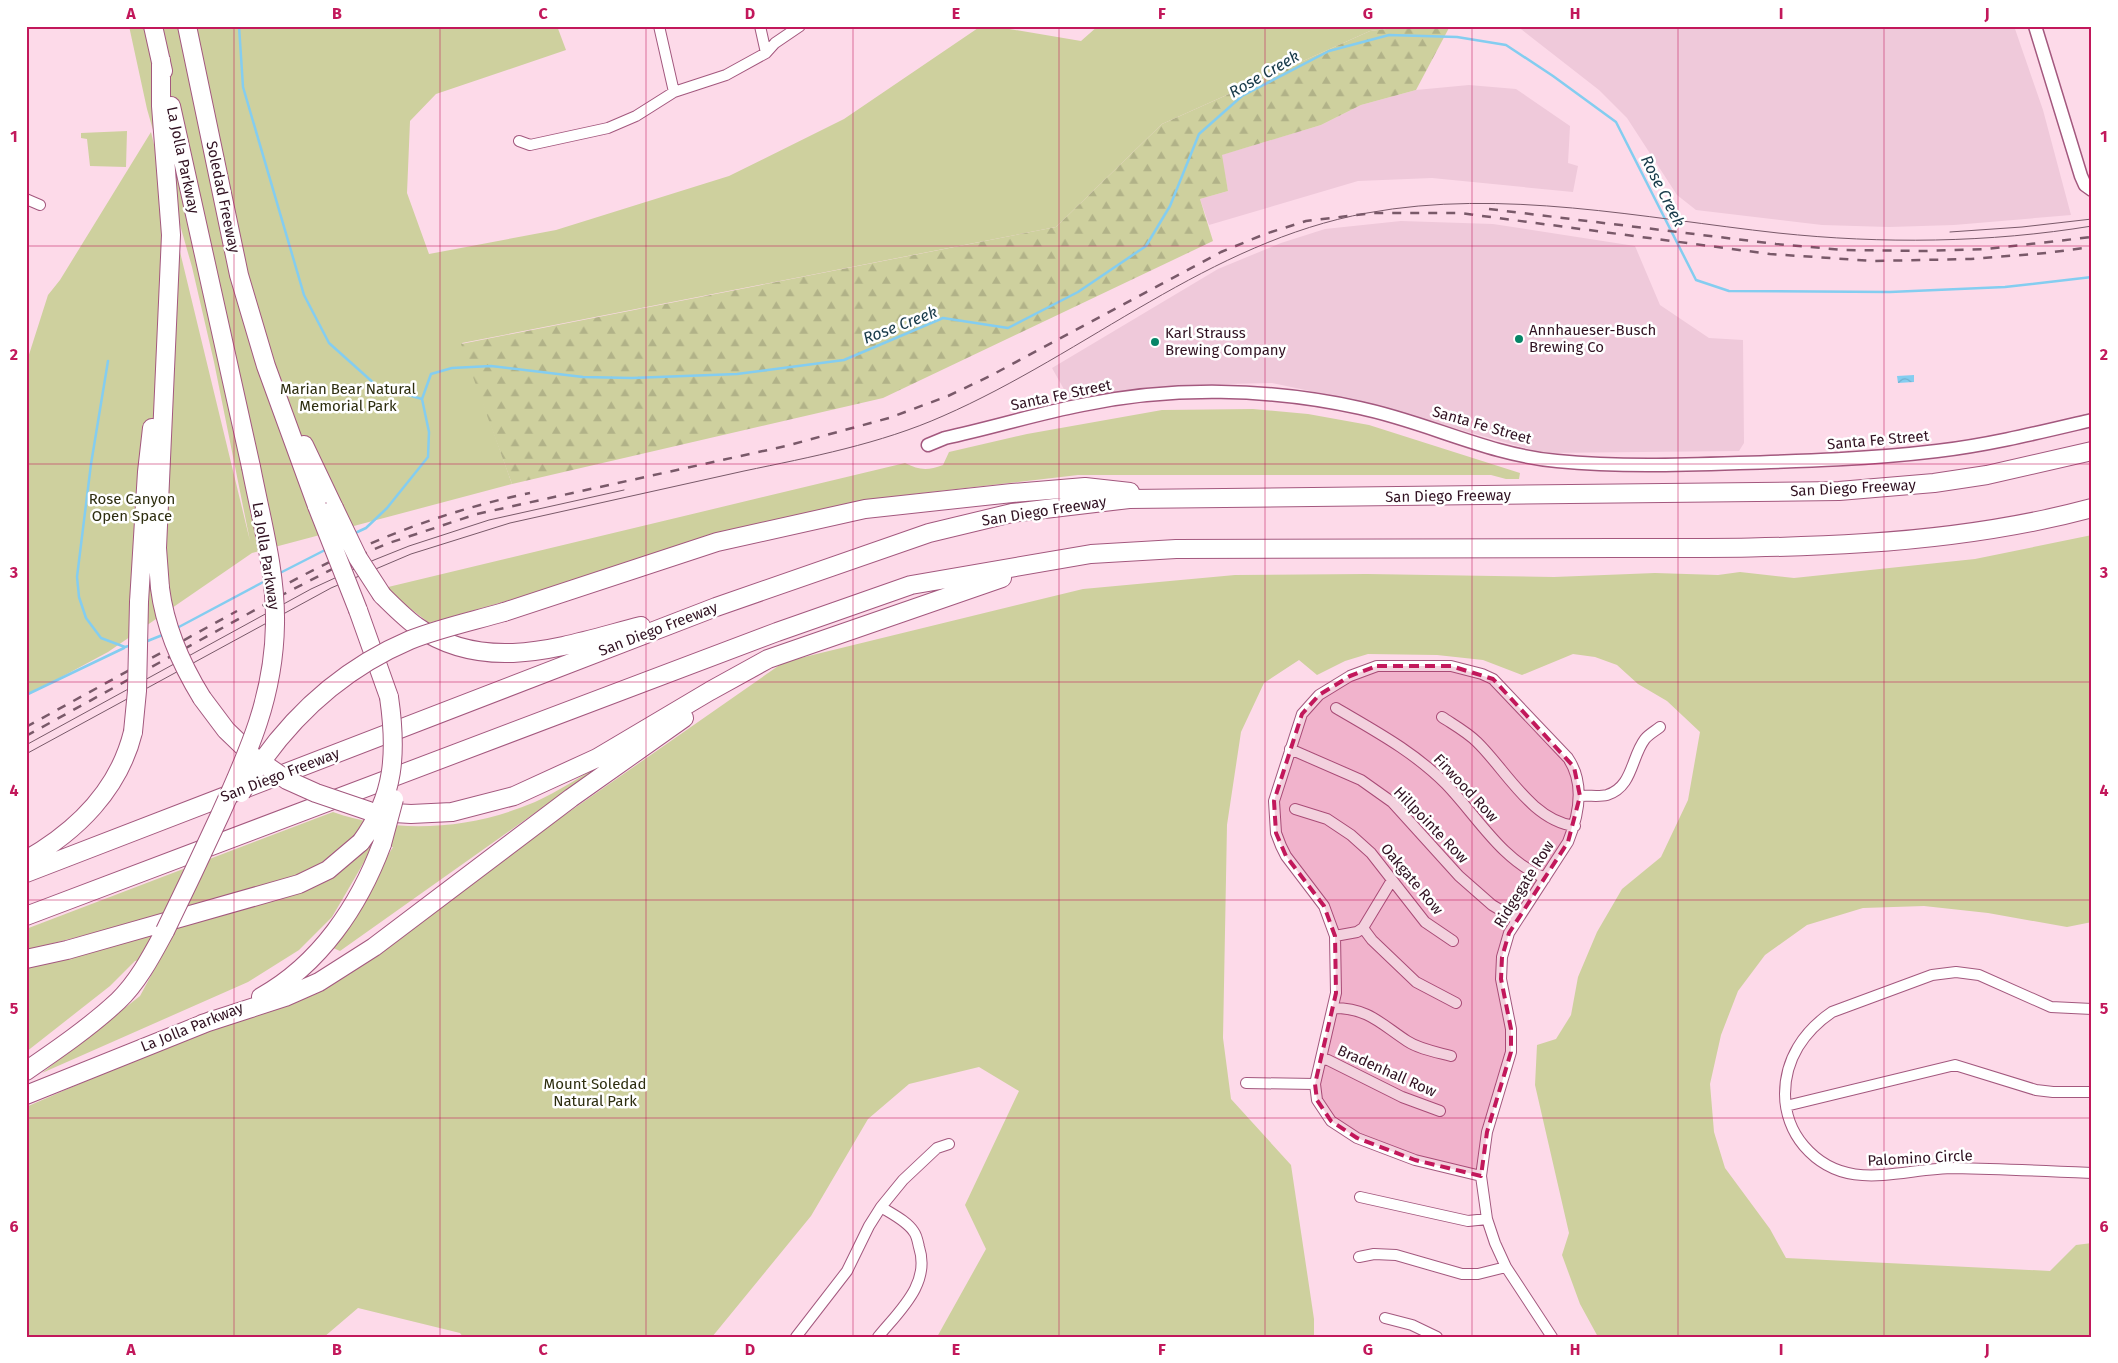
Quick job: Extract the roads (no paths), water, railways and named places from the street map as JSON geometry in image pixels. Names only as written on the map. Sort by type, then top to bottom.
[{"type":"highway","points":[[153,26],[160,60],[161,106],[170,235],[157,548],[160,588],[167,626],[187,674],[226,730],[254,757],[294,783],[340,802],[369,811],[410,814],[452,812],[514,796],[597,758],[768,659],[1056,559]]},
{"type":"highway","name":"Soledad Freeway","points":[[187,26],[239,275],[266,366],[326,507]]},
{"type":"highway","name":"La Jolla Parkway","points":[[26,1071],[62,1047],[118,1000],[150,959],[187,886],[252,744],[269,687],[275,625],[274,591],[269,553],[160,60]]},
{"type":"highway","points":[[26,860],[44,850],[72,828],[100,800],[119,770],[133,732],[137,691],[139,602],[147,472],[167,336]]},
{"type":"highway","name":"San Diego Freeway","points":[[26,873],[716,607],[929,533],[1012,513],[1128,499],[1838,491],[1934,483],[1987,475],[2092,451]]},
{"type":"highway","points":[[187,886],[258,765],[290,724],[332,686],[362,665],[411,640],[638,570],[717,542],[865,509],[1086,487],[1193,499]]},
{"type":"highway","points":[[326,507],[382,595],[416,626],[436,638],[456,645],[502,654],[526,653],[716,607]]},
{"type":"highway","name":"La Jolla Parkway","points":[[26,1095],[235,1012],[278,988],[306,964],[343,923],[371,873],[382,844],[397,781],[397,736],[388,697],[358,610],[326,507]]},
{"type":"highway","points":[[26,916],[768,635],[911,585],[1091,554],[1176,548],[1705,548],[1838,545],[1933,538],[1989,531],[2059,517],[2092,508]]},
{"type":"highway","points":[[202,1024],[319,982],[374,947],[571,798],[768,659]]},
{"type":"highway","points":[[26,959],[67,950],[300,884],[328,870],[361,842],[377,818],[389,785],[393,739],[388,697]]},
{"type":"street","points":[[659,26],[674,92]]},
{"type":"street","points":[[760,26],[766,53]]},
{"type":"street","points":[[519,141],[530,145],[608,128],[636,116],[674,92],[726,76],[766,53],[775,43],[800,26]]},
{"type":"street","points":[[2036,26],[2081,176],[2085,185],[2092,190]]},
{"type":"street","points":[[26,200],[40,205]]},
{"type":"street","name":"Santa Fe Street","points":[[928,445],[945,438],[1082,405],[1125,398],[1184,392],[1244,392],[1328,402],[1404,418],[1485,447],[1554,461],[1592,464],[1706,464],[1850,459],[1956,448],[2019,437],[2092,420]]},
{"type":"street","name":"Ridgegate Row","points":[[1290,748],[1302,714],[1319,695],[1350,676],[1377,666],[1451,666],[1482,674],[1493,679],[1574,766],[1580,796],[1575,826],[1568,842],[1509,933],[1502,958],[1501,978],[1511,1029],[1511,1052],[1487,1132],[1481,1176],[1488,1218],[1495,1243],[1506,1267],[1552,1337]]},
{"type":"street","name":"Firwood Row","points":[[1336,708],[1394,741],[1418,758],[1446,785],[1502,850],[1535,874],[1545,878]]},
{"type":"street","points":[[1442,717],[1476,740],[1540,812],[1560,822],[1575,826]]},
{"type":"street","points":[[1580,796],[1607,795],[1620,787],[1628,776],[1637,752],[1646,738],[1660,727]]},
{"type":"street","points":[[1290,748],[1274,801],[1276,833],[1286,856],[1324,906],[1335,936],[1337,974],[1334,1008],[1316,1084],[1317,1100],[1331,1121],[1356,1138],[1416,1160],[1481,1176]]},
{"type":"street","name":"Hillpointe Row","points":[[1290,748],[1361,780],[1392,802],[1459,876],[1492,905],[1517,920]]},
{"type":"street","name":"Oakgate Row","points":[[1295,809],[1327,819],[1351,835],[1372,853],[1425,922],[1453,941]]},
{"type":"street","points":[[1335,936],[1357,932],[1363,928],[1392,880]]},
{"type":"street","points":[[1363,928],[1372,940],[1416,982],[1456,1003]]},
{"type":"street","name":"Palomino Circle","points":[[2092,1009],[2051,1007],[1979,976],[1956,972],[1932,976],[1832,1012],[1814,1025],[1800,1043],[1790,1062],[1785,1084],[1786,1106],[1791,1126],[1809,1152],[1830,1167],[1854,1176],[1865,1177],[1952,1168],[2092,1173]]},
{"type":"street","points":[[1334,1008],[1367,1014],[1418,1047],[1450,1056]]},
{"type":"street","name":"Bradenhall Row","points":[[1321,1059],[1328,1060],[1402,1097],[1440,1111]]},
{"type":"street","points":[[1786,1106],[1955,1065],[2036,1090],[2092,1092]]},
{"type":"street","points":[[1246,1083],[1316,1084]]},
{"type":"street","points":[[796,1337],[847,1271],[881,1206],[903,1180],[937,1148],[948,1144]]},
{"type":"street","points":[[1360,1198],[1468,1221],[1488,1218]]},
{"type":"street","points":[[878,1337],[914,1292],[923,1270],[923,1258],[914,1233],[903,1221],[881,1206]]},
{"type":"street","points":[[1359,1257],[1374,1254],[1396,1255],[1462,1274],[1478,1274],[1506,1267]]},
{"type":"street","points":[[1385,1318],[1412,1325],[1437,1337]]},
{"type":"water","points":[[1914,375],[1914,382],[1898,383],[1897,376]]},
{"type":"waterway","points":[[239,26],[243,87],[304,295],[329,343],[377,386],[422,399]]},
{"type":"waterway","name":"Rose Creek","points":[[353,534],[366,528],[387,508],[428,457],[429,432],[422,399],[431,374],[452,368],[491,366],[583,377],[632,378],[737,374],[844,360],[943,318],[1008,328],[1078,292],[1146,246],[1170,206],[1199,134],[1242,96],[1329,51],[1389,35],[1457,37],[1506,45],[1553,76],[1616,122],[1696,280],[1729,291],[1890,292],[2005,287],[2092,277]]},
{"type":"waterway","points":[[108,361],[91,464],[77,577],[79,597],[86,618],[101,638],[125,647],[132,645]]},
{"type":"waterway","points":[[278,574],[327,549]]},
{"type":"waterway","points":[[177,628],[267,580]]},
{"type":"waterway","points":[[145,642],[165,634]]},
{"type":"waterway","points":[[26,695],[124,648]]},
{"type":"tram line","points":[[26,754],[331,588],[411,554],[510,523],[820,455],[870,442],[919,426],[996,390],[1048,362],[1201,273],[1254,248],[1309,227],[1367,213],[1418,206],[1469,203],[1521,204],[1572,208],[1778,233],[1856,239],[1975,239],[2053,232],[2092,226]]},
{"type":"tram line","points":[[1950,232],[2022,227],[2092,219]]},
{"type":"tram line","points":[[26,745],[311,589],[374,560],[409,546],[489,520],[624,490]]},
{"type":"railway","points":[[1489,209],[1776,244],[1844,250],[1924,251],[1986,249],[2092,237]]},
{"type":"railway","points":[[26,736],[284,594],[386,544],[477,514],[786,446],[889,418],[948,396],[990,376],[1221,252],[1265,234],[1306,221],[1373,213],[1460,213],[1770,254],[1874,261],[1971,259],[2092,247]]},
{"type":"railway","points":[[274,591],[335,559],[398,532],[463,510],[530,493]]},
{"type":"railway","points":[[26,727],[237,611]]},
{"type":"place","name":"Annhaueser-Busch Brewing Co","points":[[1519,339]]},
{"type":"place","name":"Karl Strauss Brewing Company","points":[[1155,342]]},
{"type":"park label","name":"Marian Bear Natural Memorial Park","points":[[348,398]]},
{"type":"park label","name":"Rose Canyon Open Space","points":[[132,508]]},
{"type":"park label","name":"Mount Soledad Natural Park","points":[[595,1092]]}]
